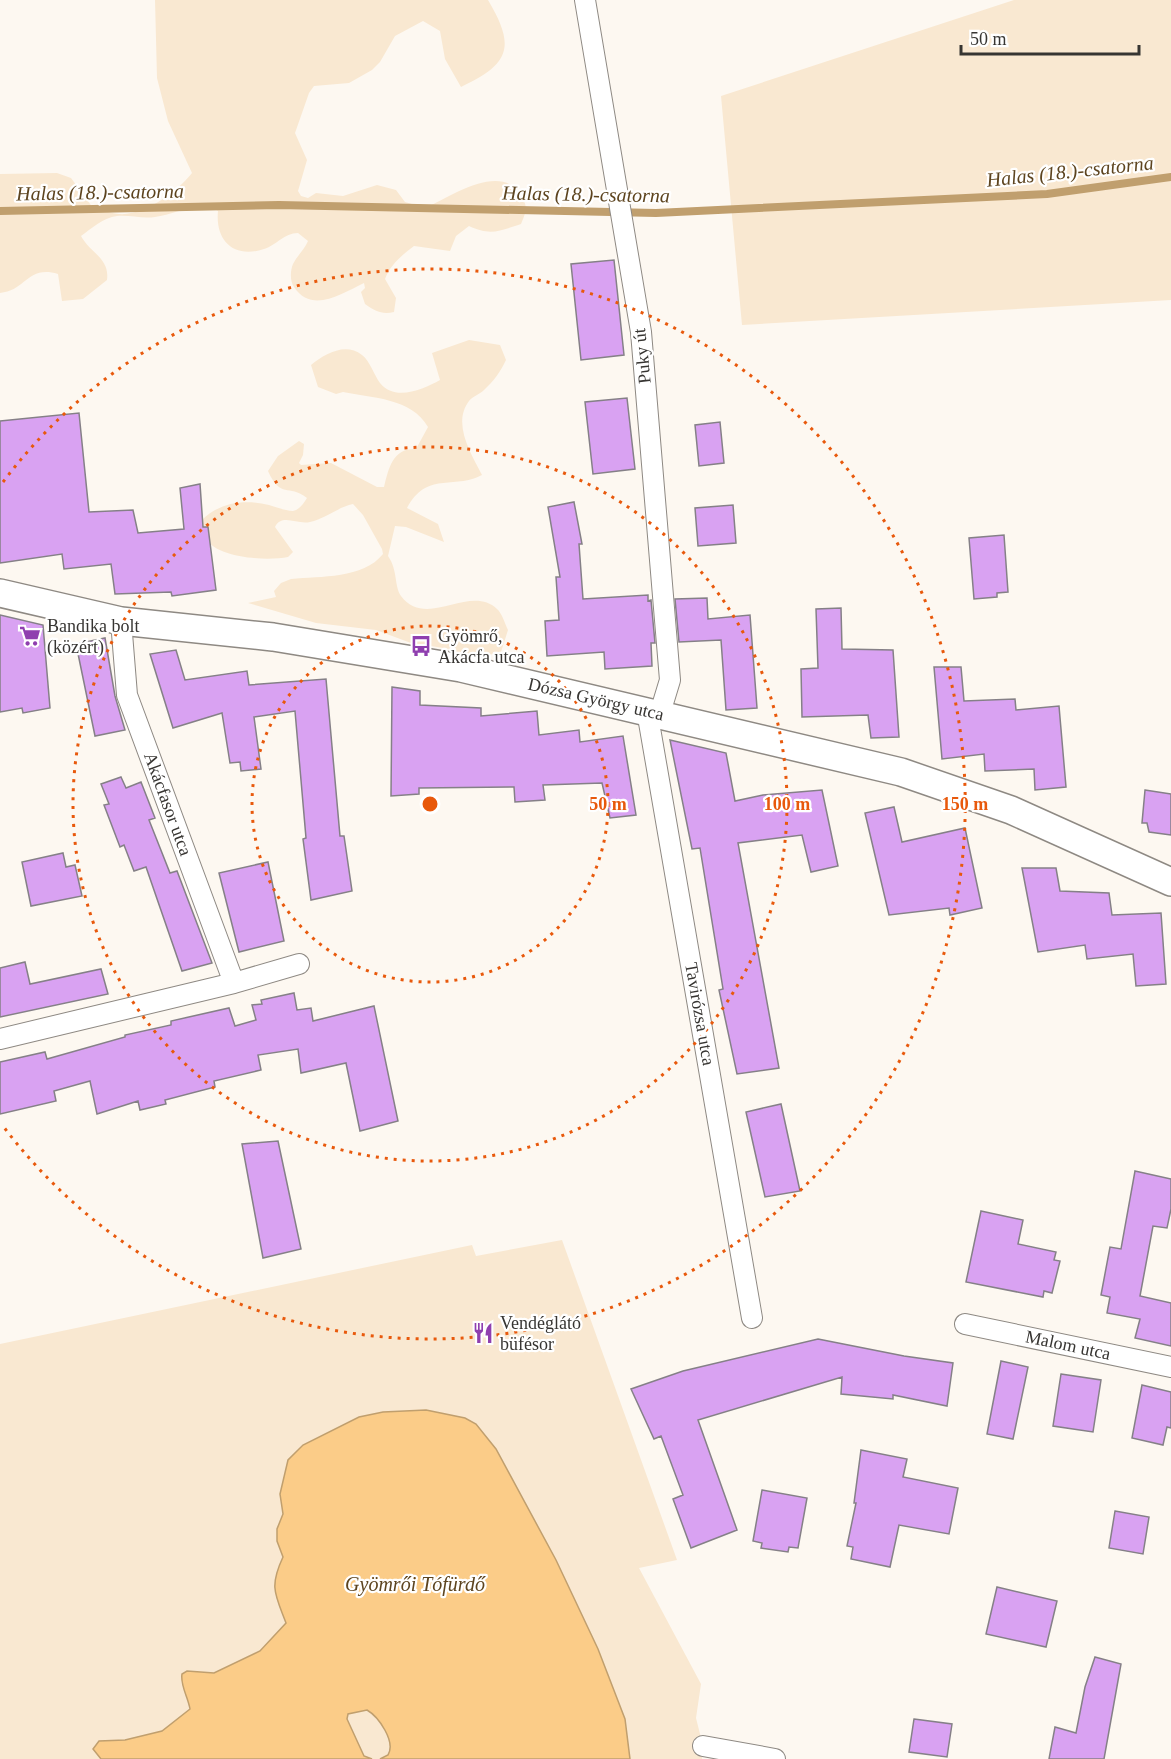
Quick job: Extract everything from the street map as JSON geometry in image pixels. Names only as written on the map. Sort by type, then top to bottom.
[{"type":"main road","name":"Dózsa György utca","points":[[0,593],[121,621],[273,638],[461,668],[901,772],[1011,810],[1171,882]]},
{"type":"street","name":"Puky út","points":[[585,0],[641,332],[670,680],[653,712]]},
{"type":"street","name":"Akácfasor utca","points":[[121,621],[127,695],[234,983]]},
{"type":"street","name":"Tavirózsa utca","points":[[653,712],[752,1318]]},
{"type":"street","points":[[0,1039],[234,983],[299,964]]},
{"type":"street","name":"Malom utca","points":[[965,1324],[1171,1367]]},
{"type":"street","points":[[703,1746],[775,1759]]},
{"type":"shaded area","points":[[155,0],[488,0],[502,30],[505,42],[503,52],[498,62],[490,70],[461,87],[445,59],[440,31],[423,21],[395,36],[380,62],[372,70],[349,83],[314,86],[309,93],[295,133],[307,160],[298,191],[301,196],[308,198],[316,193],[343,196],[377,185],[396,190],[405,202],[426,208],[461,190],[500,181],[511,185],[524,202],[525,212],[521,224],[489,232],[469,226],[456,236],[450,251],[414,246],[393,265],[385,279],[396,298],[394,312],[390,313],[379,312],[365,304],[361,292],[365,288],[364,283],[327,299],[309,299],[301,295],[293,285],[291,270],[308,241],[298,233],[285,237],[264,249],[244,252],[235,249],[223,239],[218,222],[218,211],[204,207],[146,218],[112,217],[81,236],[102,261],[107,272],[107,280],[83,299],[62,301],[58,274],[48,272],[33,276],[16,288],[0,293],[0,174],[57,173],[71,178],[93,208],[121,214],[144,209],[162,200],[192,173],[168,121],[157,78]]},
{"type":"shaded area","points":[[1014,0],[1171,0],[1171,300],[742,325],[721,96]]},
{"type":"shaded area","points":[[469,340],[500,345],[506,360],[494,380],[469,401],[462,419],[465,438],[482,475],[432,485],[423,489],[407,508],[438,524],[444,542],[406,527],[395,526],[388,556],[399,592],[411,605],[423,609],[474,601],[486,602],[497,609],[508,630],[501,652],[485,656],[454,652],[450,649],[411,643],[376,630],[316,623],[248,603],[276,597],[274,591],[281,583],[291,579],[341,575],[364,568],[383,554],[382,549],[363,515],[353,504],[310,522],[286,520],[278,523],[275,527],[293,552],[288,557],[279,558],[255,558],[229,554],[218,549],[203,535],[202,520],[217,509],[242,502],[260,503],[290,511],[299,508],[307,498],[281,488],[268,471],[278,456],[299,441],[304,444],[303,455],[299,463],[301,465],[331,463],[377,487],[384,487],[393,460],[402,452],[416,449],[428,427],[421,417],[402,405],[343,392],[336,394],[318,387],[311,365],[335,351],[356,351],[370,364],[380,383],[386,389],[401,393],[410,392],[440,380],[432,353]]},
{"type":"shaded area","points":[[562,1240],[677,1560],[639,1568],[701,1684],[696,1718],[703,1746],[702,1759],[0,1759],[0,1344],[472,1245],[476,1256]]},
{"type":"water","name":"Gyömrői Tófürdő","points":[[426,1410],[465,1418],[476,1424],[496,1449],[556,1560],[598,1649],[625,1719],[630,1759],[380,1759],[388,1755],[390,1743],[381,1724],[367,1710],[348,1714],[347,1719],[364,1756],[372,1759],[101,1759],[93,1749],[99,1741],[125,1740],[162,1731],[190,1709],[182,1674],[187,1671],[214,1673],[260,1651],[286,1623],[275,1590],[275,1583],[283,1557],[277,1541],[277,1529],[283,1514],[280,1494],[288,1460],[303,1445],[359,1417],[383,1412]]},
{"type":"building","points":[[614,260],[624,355],[581,360],[571,264]]},
{"type":"building","points":[[627,398],[635,469],[593,474],[585,402]]},
{"type":"building","points":[[79,413],[89,512],[133,510],[138,533],[184,529],[180,488],[200,484],[203,527],[208,527],[216,590],[172,596],[171,592],[115,594],[111,564],[64,569],[62,554],[0,563],[0,421]]},
{"type":"building","points":[[720,422],[724,463],[699,466],[695,425]]},
{"type":"building","points":[[574,502],[582,544],[579,544],[583,599],[648,595],[648,601],[651,600],[655,643],[651,643],[652,666],[605,669],[604,652],[547,656],[545,621],[559,620],[556,577],[560,577],[548,507]]},
{"type":"building","points":[[733,505],[736,543],[698,546],[695,508]]},
{"type":"building","points":[[1004,535],[1008,592],[997,593],[997,597],[974,599],[969,538]]},
{"type":"building","points":[[707,598],[708,619],[750,615],[757,708],[726,710],[721,640],[679,642],[675,599]]},
{"type":"building","points":[[841,608],[842,649],[893,650],[899,737],[871,738],[868,715],[802,717],[801,669],[818,668],[816,609]]},
{"type":"building","points":[[0,615],[43,625],[50,708],[23,713],[22,708],[0,712]]},
{"type":"building","points":[[105,638],[115,696],[125,730],[95,736],[76,644]]},
{"type":"building","points":[[176,650],[185,680],[247,671],[249,685],[326,679],[340,836],[344,836],[352,891],[311,900],[303,839],[306,838],[295,711],[254,717],[261,769],[241,771],[240,762],[230,763],[222,713],[173,728],[150,654]]},
{"type":"building","points":[[934,667],[961,667],[964,701],[1015,699],[1016,710],[1059,706],[1066,787],[1035,790],[1034,769],[985,771],[984,754],[942,759]]},
{"type":"building","points":[[392,687],[420,691],[420,705],[481,708],[481,716],[537,711],[539,735],[579,730],[580,742],[623,736],[636,815],[610,818],[602,783],[543,785],[545,800],[515,802],[514,787],[419,788],[419,794],[391,796]]},
{"type":"building","points":[[670,740],[726,753],[735,801],[763,795],[822,790],[838,866],[811,872],[802,835],[738,843],[779,1068],[737,1074],[719,990],[723,989],[700,848],[692,849]]},
{"type":"building","points":[[121,777],[126,788],[141,782],[155,818],[149,820],[170,873],[177,871],[212,963],[182,971],[146,867],[134,871],[124,845],[120,847],[104,805],[109,804],[101,784]]},
{"type":"building","points":[[1145,790],[1171,794],[1171,835],[1149,832],[1147,823],[1142,823]]},
{"type":"building","points":[[894,807],[902,842],[965,828],[982,908],[950,915],[949,908],[889,915],[865,813]]},
{"type":"building","points":[[63,853],[66,867],[75,865],[82,896],[31,906],[22,862]]},
{"type":"building","points":[[268,862],[284,941],[239,952],[219,873]]},
{"type":"building","points":[[1022,868],[1056,868],[1060,891],[1109,893],[1112,915],[1161,913],[1166,984],[1136,986],[1133,954],[1087,959],[1085,945],[1038,952]]},
{"type":"building","points":[[25,962],[30,984],[101,969],[108,994],[0,1017],[0,968]]},
{"type":"building","points":[[294,993],[297,1010],[311,1008],[313,1021],[374,1006],[398,1121],[360,1131],[346,1063],[301,1073],[298,1049],[258,1055],[261,1070],[214,1081],[215,1087],[165,1100],[166,1104],[140,1110],[138,1101],[97,1114],[90,1081],[54,1091],[56,1101],[0,1114],[0,1062],[45,1052],[47,1059],[125,1037],[125,1035],[171,1025],[171,1021],[229,1008],[235,1026],[256,1020],[252,1005],[262,1004],[261,1000]]},
{"type":"building","points":[[781,1104],[800,1191],[765,1197],[746,1112]]},
{"type":"building","points":[[278,1141],[301,1249],[263,1258],[242,1144]]},
{"type":"building","points":[[1135,1171],[1171,1179],[1171,1209],[1167,1228],[1153,1226],[1140,1296],[1171,1303],[1171,1346],[1135,1338],[1140,1319],[1107,1313],[1110,1297],[1101,1295],[1110,1247],[1121,1249]]},
{"type":"building","points":[[981,1211],[1023,1220],[1018,1244],[1056,1252],[1054,1260],[1060,1261],[1052,1293],[1044,1291],[1043,1297],[966,1282]]},
{"type":"building","points":[[818,1339],[953,1363],[947,1406],[893,1395],[893,1399],[841,1394],[842,1377],[698,1420],[737,1530],[691,1548],[673,1499],[683,1495],[661,1436],[654,1439],[631,1389],[683,1371]]},
{"type":"building","points":[[1001,1361],[1028,1367],[1013,1439],[987,1434]]},
{"type":"building","points":[[1061,1374],[1101,1380],[1093,1432],[1053,1426]]},
{"type":"building","points":[[1142,1385],[1171,1392],[1171,1428],[1167,1427],[1163,1445],[1132,1438]]},
{"type":"building","points":[[861,1450],[907,1459],[903,1477],[958,1488],[949,1534],[899,1525],[890,1567],[851,1559],[853,1547],[847,1546],[856,1503],[854,1503]]},
{"type":"building","points":[[762,1490],[807,1498],[798,1548],[789,1547],[788,1552],[761,1548],[762,1543],[753,1541]]},
{"type":"building","points":[[1115,1511],[1149,1517],[1143,1554],[1109,1548]]},
{"type":"building","points":[[997,1587],[1057,1601],[1046,1647],[986,1634]]},
{"type":"building","points":[[1095,1657],[1121,1664],[1104,1759],[1049,1759],[1055,1727],[1076,1733],[1085,1687]]},
{"type":"building","points":[[914,1719],[952,1724],[947,1757],[909,1752]]},
{"type":"waterway","name":"Halas (18.)-csatorna","points":[[0,211],[279,205],[656,213],[1047,194],[1171,177]]},
{"type":"place","name":"Bandika bolt (közért)","points":[[30,636]]},
{"type":"place","name":"Gyömrő, Akácfa utca","points":[[421,646]]},
{"type":"place","name":"Vendéglátó büfésor","points":[[483,1333]]}]
